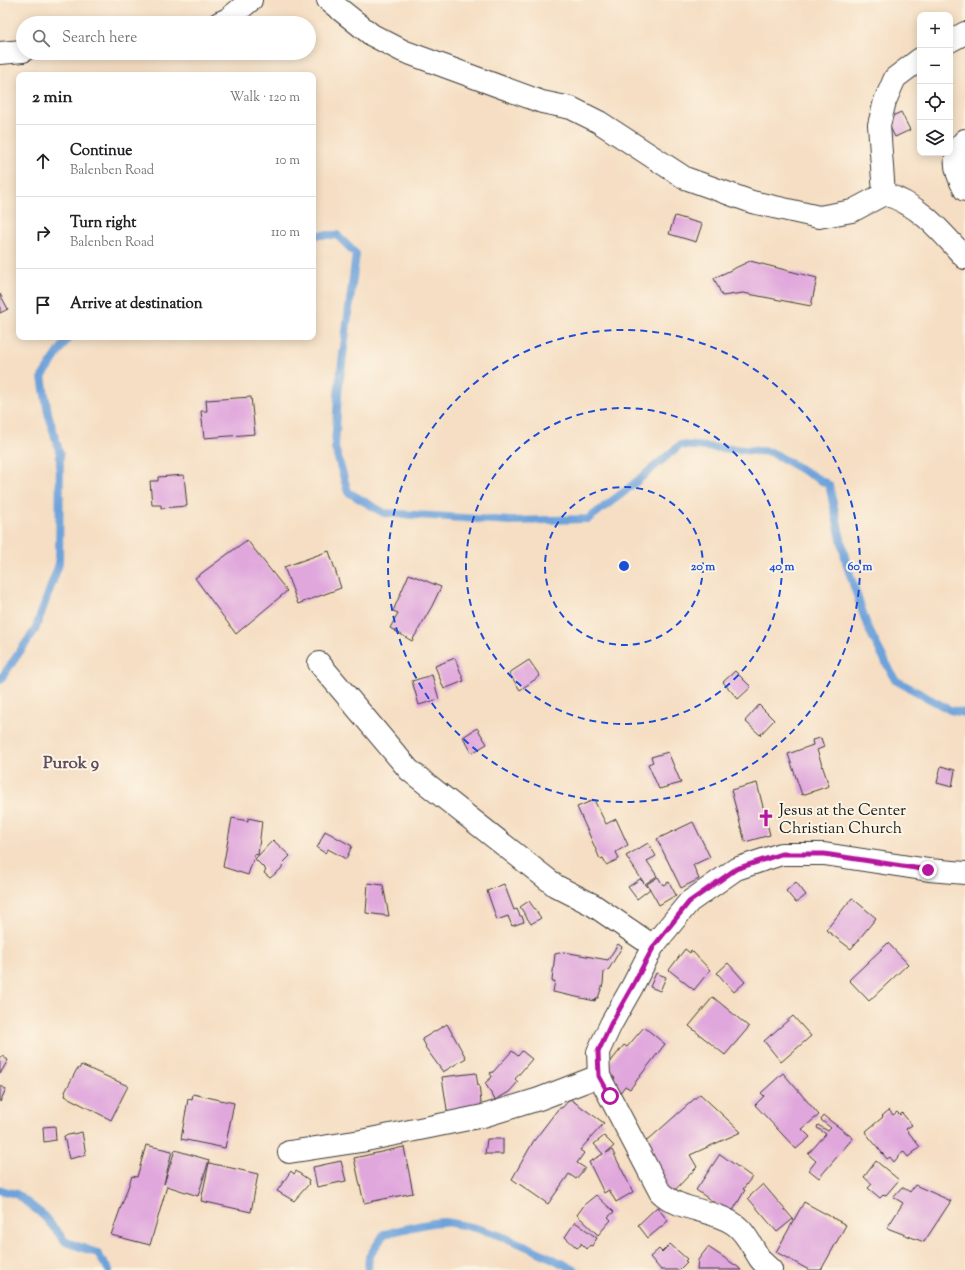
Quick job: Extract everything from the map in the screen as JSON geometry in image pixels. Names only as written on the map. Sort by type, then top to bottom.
[{"type":"street","points":[[232,16],[251,0]]},
{"type":"street","points":[[328,0],[372,34],[403,51],[542,102],[571,108],[599,122],[685,178],[752,202],[819,217],[852,211],[884,194],[899,198],[936,225],[965,258]]},
{"type":"street","points":[[953,39],[965,33]]},
{"type":"street","points":[[0,53],[16,52]]},
{"type":"street","points":[[884,194],[879,125],[885,101],[895,78],[917,61]]},
{"type":"street","points":[[965,140],[960,144],[954,160],[958,177],[965,190]]},
{"type":"street","points":[[319,663],[409,770],[556,886],[593,905],[654,946]]},
{"type":"street","points":[[771,1270],[760,1259],[750,1241],[734,1224],[714,1215],[668,1200],[660,1192],[599,1076],[598,1052],[611,1024],[654,946],[689,902],[736,869],[781,854],[824,854],[928,870],[965,872]]},
{"type":"street","points":[[289,1152],[361,1141],[483,1116],[539,1100],[599,1076]]},
{"type":"building","points":[[901,112],[910,130],[895,137],[886,119]]},
{"type":"building","points":[[675,216],[702,224],[696,242],[669,234]]},
{"type":"building","points":[[750,261],[817,278],[811,306],[743,293],[722,296],[714,278]]},
{"type":"building","points":[[0,294],[8,309],[0,313]]},
{"type":"building","points":[[251,397],[255,434],[204,438],[201,411],[207,411],[206,400]]},
{"type":"building","points":[[184,475],[187,506],[161,508],[161,505],[152,505],[150,481],[158,481],[158,477]]},
{"type":"building","points":[[247,540],[287,591],[236,634],[195,578]]},
{"type":"building","points":[[329,551],[341,588],[298,604],[284,567]]},
{"type":"building","points":[[409,574],[441,587],[412,641],[390,628],[398,613],[393,611]]},
{"type":"building","points":[[455,658],[464,681],[444,689],[435,666]]},
{"type":"building","points":[[529,660],[540,676],[520,690],[509,673]]},
{"type":"building","points":[[735,671],[751,687],[738,699],[723,682]]},
{"type":"building","points":[[432,675],[439,699],[419,705],[412,681]]},
{"type":"building","points":[[759,705],[774,720],[760,735],[745,721]]},
{"type":"building","points":[[477,728],[487,744],[472,753],[463,737]]},
{"type":"building","points":[[821,738],[824,747],[817,750],[829,786],[802,795],[788,754],[813,745],[812,740]]},
{"type":"building","points":[[668,752],[681,783],[659,789],[648,764],[653,762],[651,757]]},
{"type":"building","points":[[941,766],[955,770],[952,787],[937,783]]},
{"type":"building","points":[[757,783],[770,835],[745,842],[731,790]]},
{"type":"building","points":[[594,800],[606,824],[616,819],[628,845],[616,852],[619,859],[606,865],[603,858],[600,859],[577,807]]},
{"type":"building","points":[[232,818],[248,821],[248,818],[262,821],[258,855],[255,854],[248,875],[223,867]]},
{"type":"building","points":[[693,822],[710,857],[693,865],[699,879],[681,888],[657,839]]},
{"type":"building","points":[[325,831],[352,846],[346,859],[328,849],[325,853],[317,848]]},
{"type":"building","points":[[273,840],[290,856],[282,864],[281,869],[270,878],[264,873],[266,870],[255,859]]},
{"type":"building","points":[[648,843],[656,856],[647,861],[657,876],[645,884],[650,889],[637,899],[628,887],[640,879],[644,883],[626,856]]},
{"type":"building","points":[[658,877],[663,885],[669,882],[676,895],[659,905],[647,884]]},
{"type":"building","points":[[796,882],[806,895],[796,903],[786,891]]},
{"type":"building","points":[[368,883],[383,885],[389,916],[366,913]]},
{"type":"building","points":[[504,884],[514,910],[517,909],[524,922],[512,926],[508,916],[497,920],[487,891]]},
{"type":"building","points":[[852,898],[876,918],[851,949],[826,930]]},
{"type":"building","points":[[529,901],[541,918],[531,924],[520,907]]},
{"type":"building","points":[[888,943],[908,964],[869,1001],[849,980]]},
{"type":"building","points":[[618,944],[622,947],[609,969],[604,972],[603,984],[598,998],[596,998],[595,1001],[553,992],[555,981],[552,981],[555,954],[564,952],[608,960]]},
{"type":"building","points":[[685,949],[690,953],[691,950],[710,970],[694,990],[669,970]]},
{"type":"building","points":[[728,963],[745,982],[734,992],[717,973]]},
{"type":"building","points":[[656,973],[666,977],[660,991],[650,987]]},
{"type":"building","points":[[713,997],[749,1027],[725,1055],[689,1026]]},
{"type":"building","points":[[793,1016],[811,1036],[781,1062],[764,1041]]},
{"type":"building","points":[[447,1024],[466,1058],[443,1072],[425,1047],[426,1046],[422,1039]]},
{"type":"building","points":[[644,1027],[665,1044],[630,1089],[625,1086],[619,1094],[611,1084],[615,1078],[604,1070],[624,1045],[627,1047]]},
{"type":"building","points":[[512,1051],[518,1056],[522,1051],[532,1059],[515,1079],[518,1082],[509,1092],[495,1100],[485,1083],[492,1077],[490,1073],[493,1072]]},
{"type":"building","points":[[2,1056],[8,1060],[0,1074],[0,1059]]},
{"type":"building","points":[[81,1065],[128,1086],[111,1120],[65,1096],[65,1092],[77,1069],[79,1069]]},
{"type":"building","points":[[476,1073],[482,1112],[448,1116],[442,1077]]},
{"type":"building","points":[[783,1073],[819,1115],[802,1129],[810,1137],[796,1149],[755,1105],[764,1096],[761,1093]]},
{"type":"building","points":[[0,1086],[6,1089],[0,1102]]},
{"type":"building","points":[[193,1094],[234,1103],[225,1148],[181,1139],[188,1099],[192,1100]]},
{"type":"building","points":[[700,1094],[741,1132],[690,1155],[697,1167],[670,1195],[641,1143],[648,1140]]},
{"type":"building","points":[[570,1099],[604,1123],[580,1150],[584,1153],[577,1163],[585,1168],[576,1179],[569,1174],[548,1204],[512,1179],[533,1142],[558,1109],[563,1107]]},
{"type":"building","points":[[889,1110],[893,1115],[897,1112],[900,1115],[902,1113],[912,1125],[906,1129],[920,1147],[908,1157],[903,1151],[894,1162],[890,1157],[887,1159],[865,1132]]},
{"type":"building","points":[[824,1116],[853,1138],[819,1178],[809,1170],[816,1161],[808,1154],[826,1134],[817,1128],[818,1125],[828,1131],[831,1128],[821,1120]]},
{"type":"building","points":[[55,1126],[56,1140],[44,1142],[43,1127]]},
{"type":"building","points":[[82,1132],[86,1155],[69,1159],[64,1136]]},
{"type":"building","points":[[604,1136],[614,1146],[606,1153],[612,1150],[633,1192],[616,1202],[609,1190],[604,1193],[589,1162],[603,1154],[594,1144]]},
{"type":"building","points":[[487,1139],[503,1139],[503,1154],[485,1154]]},
{"type":"building","points":[[146,1145],[172,1151],[164,1184],[175,1150],[209,1160],[198,1196],[167,1186],[150,1245],[111,1235],[132,1176],[137,1177]]},
{"type":"building","points":[[404,1147],[413,1193],[364,1203],[354,1158]]},
{"type":"building","points":[[720,1154],[752,1177],[743,1189],[745,1190],[731,1214],[696,1190]]},
{"type":"building","points":[[341,1161],[346,1181],[317,1187],[313,1167]]},
{"type":"building","points":[[876,1161],[899,1180],[886,1195],[884,1194],[880,1198],[868,1188],[872,1184],[864,1177]]},
{"type":"building","points":[[209,1163],[258,1174],[251,1212],[201,1201]]},
{"type":"building","points":[[291,1171],[294,1174],[296,1171],[309,1180],[309,1184],[294,1201],[277,1191]]},
{"type":"building","points":[[763,1184],[793,1219],[777,1232],[748,1198]]},
{"type":"building","points":[[915,1185],[951,1201],[924,1242],[887,1228],[903,1203],[893,1197],[902,1187],[910,1192]]},
{"type":"building","points":[[596,1195],[614,1212],[608,1217],[611,1220],[598,1235],[577,1215],[585,1204]]},
{"type":"building","points":[[804,1202],[846,1225],[821,1270],[809,1270],[776,1252]]},
{"type":"building","points":[[657,1207],[668,1221],[648,1238],[638,1225]]},
{"type":"building","points":[[575,1222],[597,1238],[592,1246],[590,1245],[587,1249],[581,1243],[581,1245],[577,1248],[565,1237]]},
{"type":"building","points":[[670,1244],[687,1259],[685,1261],[687,1262],[679,1270],[661,1270],[650,1257],[659,1249],[662,1252]]},
{"type":"building","points":[[708,1247],[741,1270],[697,1270],[698,1260]]},
{"type":"waterway","points":[[316,235],[337,235],[356,254],[338,394],[335,448],[348,492],[384,513],[510,521],[588,519],[624,492],[680,445],[771,452],[829,485],[847,566],[868,628],[895,680],[950,710],[965,713]]},
{"type":"waterway","points":[[0,680],[35,630],[59,564],[60,454],[48,413],[42,377],[67,340]]},
{"type":"waterway","points":[[0,1190],[16,1194],[42,1214],[66,1242],[97,1253],[109,1270]]},
{"type":"waterway","points":[[368,1270],[369,1257],[384,1234],[439,1222],[461,1225],[495,1234],[544,1254],[575,1270]]},
{"type":"place","name":"Jesus at the Center Christian Church","points":[[766,818]]},
{"type":"district","name":"Purok 9","points":[[71,762]]},
{"type":"route","points":[[610,1096],[599,1076],[598,1052],[611,1024],[654,946],[689,902],[736,869],[781,854],[824,854],[872,860],[928,870]]}]
